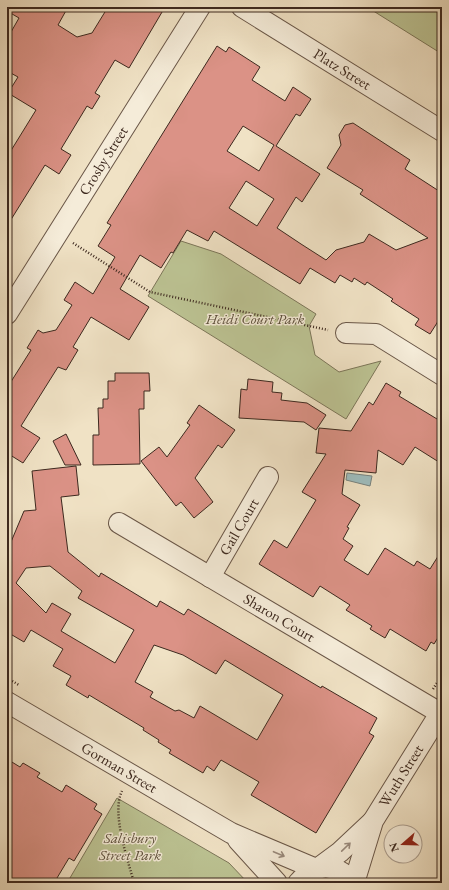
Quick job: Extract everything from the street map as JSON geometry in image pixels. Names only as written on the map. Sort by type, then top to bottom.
[{"type":"street","name":"Crosby Street","points":[[7,314],[200,7]]},
{"type":"street","name":"Platz Street","points":[[242,7],[442,131]]},
{"type":"street","points":[[346,333],[376,334],[442,375]]},
{"type":"street","name":"Gail Court","points":[[210,577],[268,477]]},
{"type":"street","name":"Sharon Court","points":[[119,523],[435,709]]},
{"type":"street","name":"Gorman Street","points":[[7,702],[231,834],[316,869]]},
{"type":"street","name":"Wuth Street","points":[[354,883],[373,821],[435,709]]},
{"type":"street","name":"Wuth Street","points":[[298,883],[306,874],[316,869],[340,852],[373,821]]},
{"type":"street","name":"Gorman Street","points":[[231,834],[250,852],[277,883]]},
{"type":"street","points":[[316,869],[328,868],[338,870],[354,883]]},
{"type":"path","points":[[58,233],[150,292],[346,333]]},
{"type":"path","points":[[435,709],[442,675]]},
{"type":"path","points":[[122,791],[118,798],[120,819],[134,883]]},
{"type":"green space","points":[[367,7],[442,7],[442,54]]},
{"type":"green space","name":"Heidi Court Park","points":[[181,241],[221,254],[316,314],[309,326],[315,355],[339,372],[381,361],[346,419],[148,296]]},
{"type":"green space","name":"Salisbury Street Park","points":[[117,798],[229,863],[248,883],[67,883]]},
{"type":"green space","points":[[327,878],[340,883],[312,883],[319,879]]},
{"type":"water","points":[[347,473],[372,476],[370,486],[346,480]]},
{"type":"building","points":[[7,7],[68,7],[58,25],[77,37],[92,33],[108,7],[165,7],[129,68],[115,60],[95,93],[100,96],[92,109],[87,106],[61,149],[71,155],[59,174],[45,165],[7,226],[7,157],[36,110],[8,93],[18,77],[7,71],[7,39],[19,18],[7,11]]},
{"type":"building","points":[[217,46],[226,52],[229,47],[260,67],[252,80],[285,101],[293,87],[311,99],[300,116],[296,114],[276,146],[320,174],[302,202],[296,197],[277,228],[326,260],[336,250],[364,242],[369,234],[396,250],[428,238],[360,194],[363,190],[327,168],[341,145],[339,135],[345,125],[353,123],[410,160],[405,169],[442,193],[442,315],[430,334],[415,325],[419,319],[391,301],[393,299],[367,282],[365,285],[354,278],[352,282],[340,275],[335,283],[310,268],[300,284],[214,231],[208,241],[187,230],[173,253],[171,252],[161,268],[140,255],[120,289],[149,307],[129,340],[91,317],[73,347],[78,350],[66,370],[58,367],[21,426],[40,438],[23,463],[7,453],[7,388],[31,350],[27,348],[38,330],[43,333],[56,330],[72,305],[64,300],[75,282],[93,294],[115,257],[98,246],[111,225],[107,223]],"holes":[[[243,126],[274,145],[259,171],[227,151]],[[246,181],[274,199],[257,226],[229,208]]]},
{"type":"building","points":[[115,373],[149,373],[150,391],[144,391],[144,409],[139,409],[140,464],[93,465],[93,435],[99,435],[98,408],[103,408],[103,399],[108,399],[108,381],[115,381]]},
{"type":"building","points":[[248,379],[273,382],[272,392],[282,393],[281,400],[307,403],[326,415],[316,430],[304,422],[239,418],[241,389],[247,390]]},
{"type":"building","points":[[386,383],[401,392],[399,396],[442,422],[442,464],[415,447],[403,465],[378,450],[376,473],[345,470],[342,494],[360,505],[347,527],[349,528],[343,539],[353,546],[344,560],[368,575],[385,548],[414,566],[417,561],[430,569],[442,550],[442,631],[434,644],[431,642],[426,651],[390,629],[385,638],[370,629],[372,626],[346,610],[350,605],[320,586],[313,597],[259,564],[274,540],[287,548],[316,500],[302,492],[326,454],[316,453],[319,428],[351,431],[369,402],[373,405]]},
{"type":"building","points":[[199,405],[235,430],[222,448],[218,445],[195,478],[213,502],[194,518],[181,502],[176,506],[141,461],[159,447],[167,457],[190,425],[187,423]]},
{"type":"building","points":[[66,434],[81,465],[65,465],[53,441]]},
{"type":"building","points":[[76,466],[79,495],[61,497],[68,552],[99,577],[101,573],[157,607],[160,601],[184,615],[188,609],[321,688],[322,686],[377,718],[369,733],[374,736],[316,833],[251,795],[259,782],[221,760],[214,771],[207,766],[203,773],[169,753],[171,750],[143,730],[144,728],[89,695],[88,698],[66,685],[71,676],[53,666],[63,649],[31,630],[24,642],[7,632],[7,574],[11,578],[8,549],[24,511],[36,510],[32,471]],"holes":[[[50,566],[82,591],[78,598],[134,630],[115,663],[61,631],[71,614],[52,603],[46,613],[16,583],[26,568]],[[154,645],[183,655],[216,674],[225,660],[283,695],[257,740],[200,706],[194,718],[179,710],[175,711],[150,697],[153,692],[135,682]]]},
{"type":"building","points":[[7,759],[20,767],[23,763],[40,773],[37,777],[62,792],[66,785],[97,804],[94,809],[102,814],[74,861],[69,858],[54,883],[14,883],[7,879]]}]
